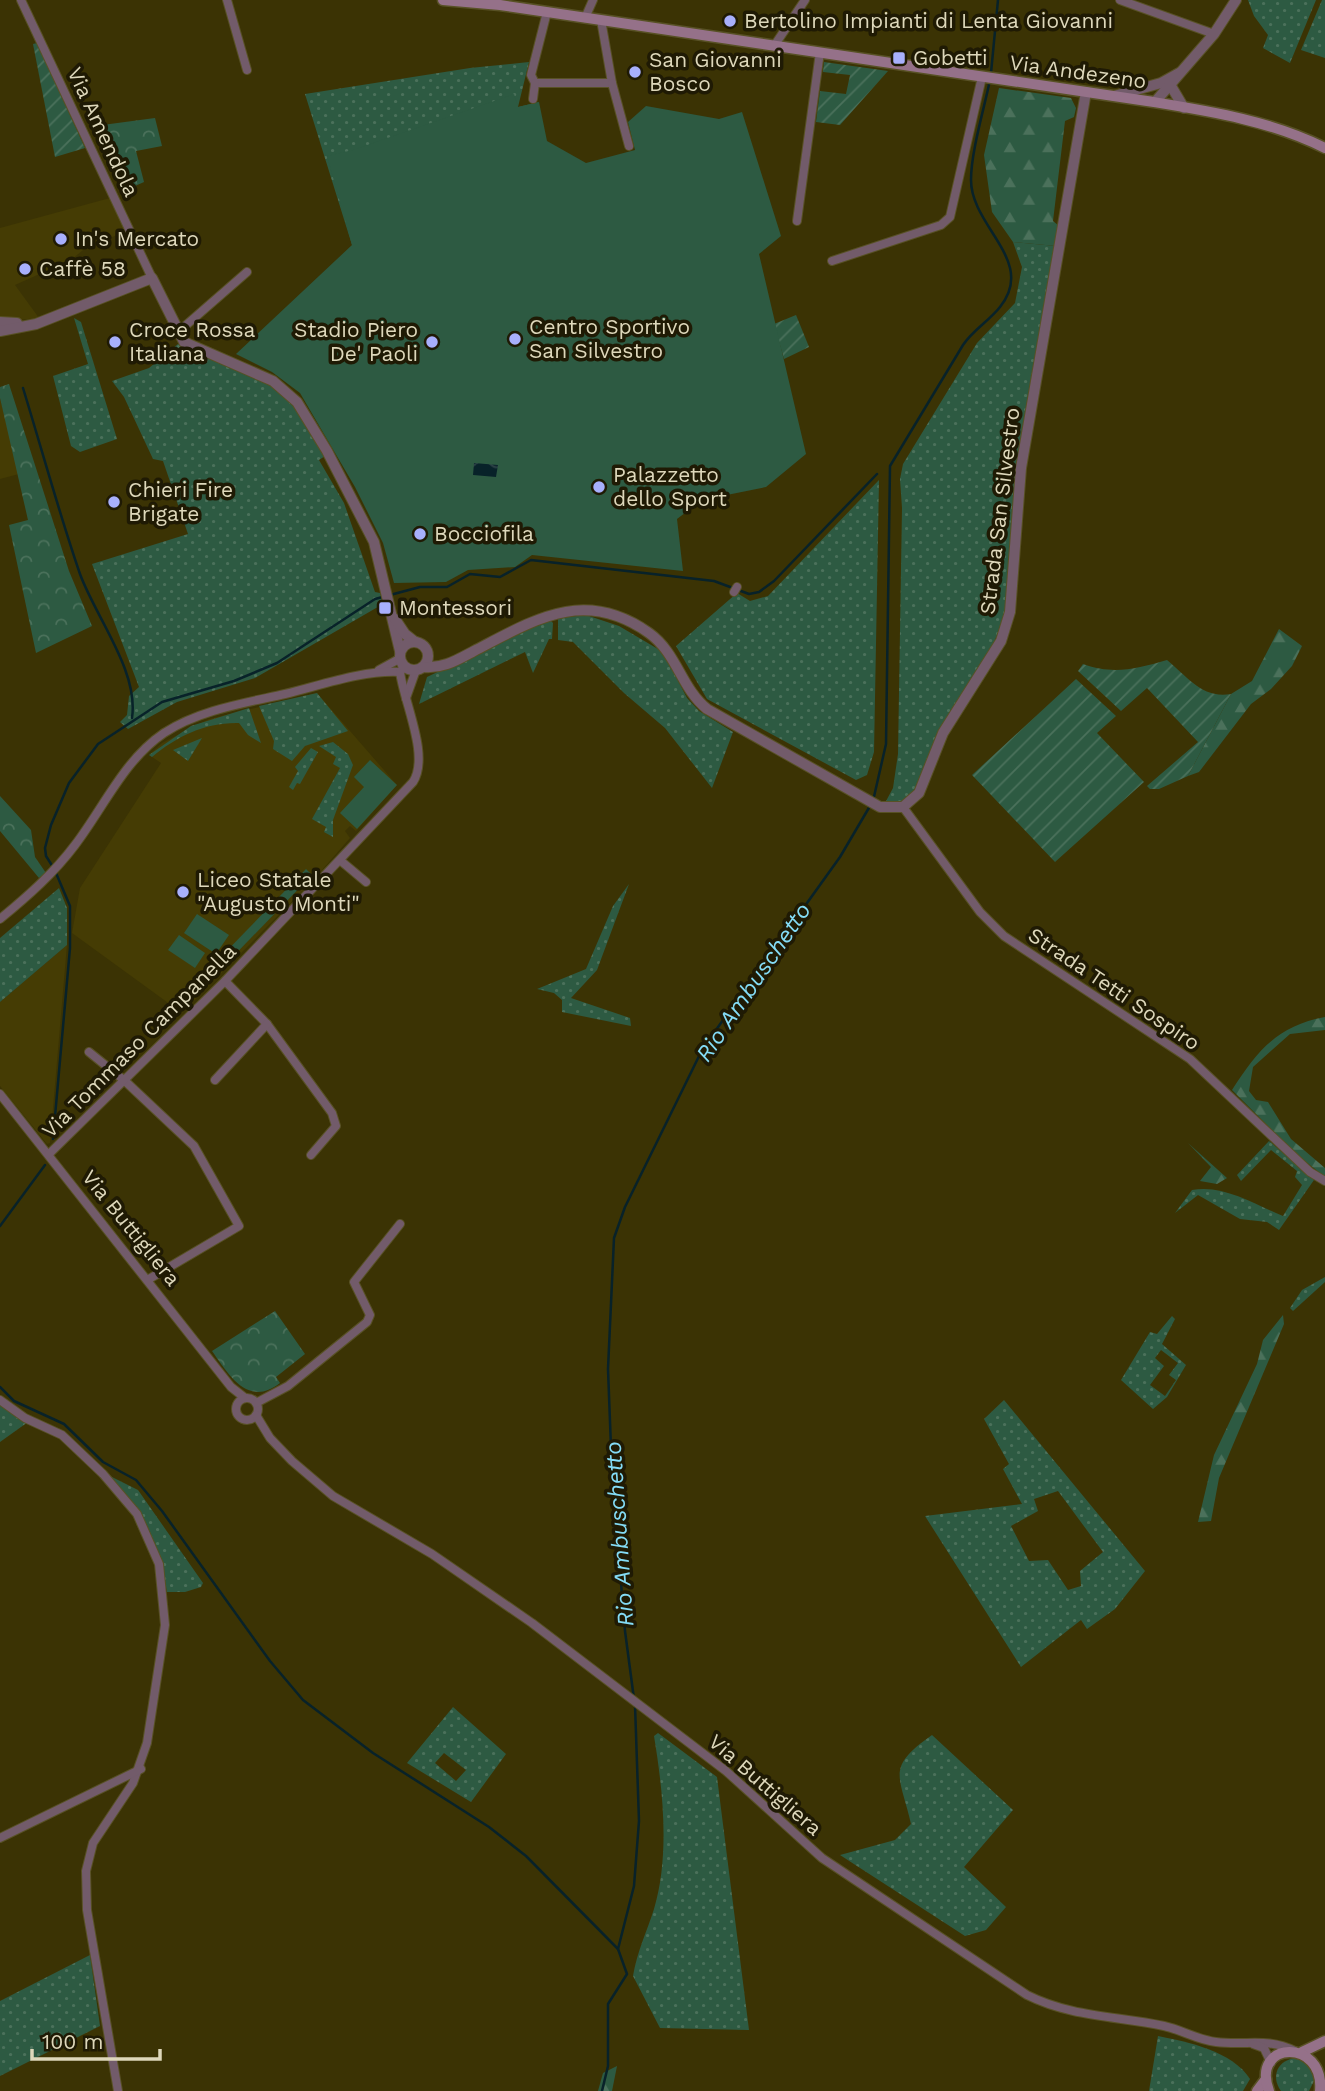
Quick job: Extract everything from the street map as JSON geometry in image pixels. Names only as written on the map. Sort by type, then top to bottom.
[{"type":"main road","name":"Via Andezeno","points":[[443,0],[500,3],[1151,102],[1255,121],[1302,136],[1325,148]]},
{"type":"main road","points":[[1257,2091],[1266,2079],[1271,2063],[1286,2052],[1299,2052],[1325,2041]]},
{"type":"main road","points":[[1299,2052],[1315,2060],[1322,2084]]},
{"type":"main road","points":[[1322,2084],[1325,2062]]},
{"type":"main road","points":[[1266,2079],[1269,2091]]},
{"type":"street","name":"Via Amendola","points":[[21,0],[152,278]]},
{"type":"street","points":[[227,0],[247,70]]},
{"type":"street","points":[[585,18],[593,0]]},
{"type":"street","points":[[774,46],[805,0]]},
{"type":"street","points":[[1120,0],[1214,34]]},
{"type":"street","points":[[1151,102],[1185,70],[1237,0]]},
{"type":"street","points":[[533,99],[535,83],[531,75],[547,12]]},
{"type":"street","points":[[601,20],[612,83],[629,146]]},
{"type":"street","points":[[797,221],[820,52]]},
{"type":"street","points":[[832,261],[942,225],[950,217],[982,77]]},
{"type":"street","points":[[535,83],[612,83]]},
{"type":"street","points":[[1114,96],[1166,85]]},
{"type":"street","points":[[1166,85],[1184,108]]},
{"type":"street","name":"Strada San Silvestro","points":[[903,807],[919,793],[943,733],[1000,641],[1010,612],[1021,468],[1086,92]]},
{"type":"street","points":[[177,333],[247,272]]},
{"type":"street","points":[[0,331],[24,326],[152,278],[177,333],[184,342],[249,368],[289,393],[351,494],[374,542],[401,662]]},
{"type":"street","points":[[0,322],[24,326]]},
{"type":"street","points":[[0,919],[57,868],[119,779],[141,752],[165,733],[202,715],[373,673],[401,662],[420,669],[436,667],[555,612],[586,610],[622,619],[644,629],[667,647],[694,696],[707,709],[880,807],[903,807]]},
{"type":"street","points":[[392,614],[405,634],[437,658],[461,657]]},
{"type":"street","points":[[401,662],[406,644],[415,642]]},
{"type":"street","points":[[406,698],[428,659],[426,649]]},
{"type":"street","points":[[373,673],[401,662]]},
{"type":"street","name":"Via Tommaso Campanella","points":[[49,1154],[225,981],[341,861],[419,773],[420,757],[406,698],[401,662]]},
{"type":"street","name":"Strada Tetti Sospiro","points":[[903,807],[980,912],[1004,936],[1189,1059],[1310,1172],[1325,1181]]},
{"type":"street","points":[[341,861],[366,882]]},
{"type":"street","points":[[225,981],[267,1024],[332,1113],[336,1126],[311,1155]]},
{"type":"street","points":[[215,1080],[267,1024]]},
{"type":"street","points":[[89,1052],[125,1081],[194,1146],[239,1226],[149,1279]]},
{"type":"street","name":"Via Buttigliera","points":[[0,1094],[149,1279],[231,1387],[256,1403]]},
{"type":"street","points":[[253,1417],[256,1403],[288,1386],[367,1321],[370,1315],[354,1282],[400,1224]]},
{"type":"street","name":"Via Buttigliera","points":[[231,1387],[238,1416],[253,1417],[292,1461],[333,1496],[432,1555],[590,1666],[687,1740],[822,1858],[1027,1995],[1052,2008],[1080,2015],[1168,2027],[1215,2042],[1273,2042],[1299,2052]]},
{"type":"street","points":[[237,1404],[245,1398]]},
{"type":"street","points":[[0,1400],[25,1418],[62,1435],[103,1474],[136,1514],[159,1564],[165,1625],[141,1769],[93,1843],[86,1871],[87,1910],[118,2091]]},
{"type":"street","points":[[0,1838],[141,1769]]},
{"type":"street","points":[[1250,2043],[1264,2048],[1271,2063]]},
{"type":"shaded area","points":[[110,198],[126,231],[83,250],[55,273],[53,268],[15,285],[39,318],[0,318],[0,228]]},
{"type":"shaded area","points":[[0,398],[19,474],[0,479]]},
{"type":"shaded area","points":[[317,693],[397,785],[356,831],[350,826],[345,831],[350,838],[316,877],[182,1013],[72,933],[80,888],[161,763],[149,755],[162,743],[209,719]]},
{"type":"shaded area","points":[[67,945],[50,1143],[47,1144],[0,1086],[0,1002]]},
{"type":"green space","points":[[1248,0],[1316,0],[1290,63],[1263,48],[1268,35],[1254,16]]},
{"type":"green space","points":[[1322,0],[1325,0],[1325,58],[1301,50]]},
{"type":"green space","points":[[37,43],[85,148],[55,157],[33,44]]},
{"type":"green space","points":[[529,62],[518,107],[539,102],[352,245],[305,94],[470,68]]},
{"type":"green space","points":[[824,62],[888,71],[840,125],[816,122],[820,91],[846,94],[850,75],[823,72]]},
{"type":"green space","points":[[999,88],[1071,98],[1076,108],[1074,117],[1065,121],[1053,221],[1059,226],[1056,246],[1013,242],[992,212],[984,155]]},
{"type":"green space","name":"Centro Sportivo San Silvestro","points":[[514,94],[518,107],[539,102],[547,141],[586,163],[635,150],[628,122],[646,106],[719,119],[742,112],[781,236],[759,254],[806,454],[766,487],[702,500],[677,519],[683,571],[532,555],[515,567],[468,570],[446,582],[394,583],[383,543],[355,487],[300,393],[272,372],[236,354],[352,245],[327,156],[353,150]]},
{"type":"green space","points":[[155,118],[162,146],[136,151],[144,182],[126,190],[95,126]]},
{"type":"green space","points":[[1013,242],[1056,246],[1004,620],[987,657],[941,730],[916,789],[903,801],[885,803],[893,788],[898,754],[902,508],[900,479],[903,464],[977,343],[1015,303],[1022,267]]},
{"type":"green space","points":[[796,315],[809,347],[784,359],[774,324]]},
{"type":"green space","points":[[74,318],[81,322],[117,439],[80,452],[71,446],[53,376],[88,364]]},
{"type":"green space","points":[[178,344],[272,385],[292,401],[325,456],[319,460],[344,503],[375,592],[380,593],[383,604],[255,678],[177,702],[128,729],[120,722],[127,715],[129,696],[139,687],[92,564],[188,534],[163,461],[153,459],[124,397],[112,381],[149,368]]},
{"type":"green space","points":[[9,384],[69,571],[92,626],[36,653],[9,525],[28,520],[0,398],[0,387]]},
{"type":"green space","points":[[879,480],[874,752],[867,775],[856,780],[707,699],[676,646],[737,593],[750,601],[768,596]]},
{"type":"green space","points":[[586,615],[619,626],[663,652],[687,698],[699,711],[733,732],[712,788],[665,728],[624,693],[573,642],[558,640],[558,618]]},
{"type":"green space","points":[[549,619],[553,623],[552,639],[549,639],[533,673],[525,652],[419,704],[427,677]]},
{"type":"green space","points":[[1279,629],[1302,646],[1292,666],[1271,689],[1251,704],[1199,772],[1188,776],[1231,694],[1252,681]]},
{"type":"green space","points":[[1167,660],[1204,690],[1221,695],[1231,694],[1188,776],[1159,789],[1150,789],[1147,786],[1198,742],[1147,688],[1121,711],[1078,671],[1083,664],[1125,670]]},
{"type":"green space","points":[[1076,679],[1116,716],[1097,733],[1144,782],[1055,862],[972,775]]},
{"type":"green space","points":[[317,693],[348,731],[305,746],[292,761],[273,749],[274,741],[259,706]]},
{"type":"green space","points":[[249,708],[261,743],[248,735],[239,723],[227,723],[192,732],[152,757],[149,755],[191,726]]},
{"type":"green space","points":[[202,738],[188,761],[173,750]]},
{"type":"green space","points":[[333,742],[348,754],[353,765],[333,820],[333,837],[324,832],[326,827],[312,819],[340,768],[333,764],[336,757],[319,746]]},
{"type":"green space","points":[[311,748],[318,752],[300,784],[297,783],[293,790],[289,787],[298,771],[295,767]]},
{"type":"green space","points":[[370,760],[397,785],[357,829],[340,813],[364,787],[354,777]]},
{"type":"green space","points":[[0,796],[31,830],[35,857],[46,873],[39,878],[0,831]]},
{"type":"green space","points":[[306,869],[312,875],[222,968],[216,962]]},
{"type":"green space","points":[[629,884],[597,970],[571,998],[630,1018],[631,1026],[562,1012],[562,1000],[554,993],[537,989],[586,969],[613,906]]},
{"type":"green space","points":[[59,888],[67,908],[67,945],[0,1002],[0,938]]},
{"type":"green space","points":[[197,914],[229,935],[216,954],[184,933]]},
{"type":"green space","points":[[179,935],[205,953],[195,968],[168,950]]},
{"type":"green space","points":[[1325,1017],[1325,1030],[1290,1034],[1253,1067],[1249,1091],[1256,1100],[1268,1102],[1291,1139],[1325,1168],[1325,1177],[1295,1153],[1232,1090],[1250,1063],[1270,1042],[1294,1027]]},
{"type":"green space","points":[[1269,1141],[1314,1180],[1279,1230],[1267,1222],[1240,1219],[1198,1195],[1175,1213],[1192,1190],[1204,1189],[1227,1192],[1283,1216],[1302,1185],[1295,1177],[1297,1171],[1271,1150],[1241,1181],[1237,1175]]},
{"type":"green space","points":[[1188,1143],[1227,1178],[1217,1184],[1200,1181],[1211,1167]]},
{"type":"green space","points":[[1325,1277],[1325,1282],[1293,1311],[1290,1308],[1302,1290]]},
{"type":"green space","points":[[275,1311],[305,1354],[276,1377],[280,1383],[269,1390],[249,1390],[225,1370],[212,1351]]},
{"type":"green space","points":[[1283,1315],[1284,1324],[1219,1478],[1211,1521],[1198,1522],[1214,1455],[1257,1364],[1263,1340]]},
{"type":"green space","points":[[1172,1316],[1175,1319],[1162,1344],[1186,1365],[1167,1397],[1153,1409],[1121,1380],[1150,1332],[1157,1334]],"holes":[[[1161,1350],[1178,1363],[1169,1375],[1176,1380],[1165,1396],[1150,1385],[1164,1366],[1155,1358]]]},
{"type":"green space","points":[[1004,1400],[1145,1571],[1115,1609],[1087,1629],[1081,1620],[1021,1667],[925,1516],[1022,1504],[1003,1469],[1009,1464],[984,1419]],"holes":[[[1058,1491],[1103,1552],[1080,1571],[1081,1586],[1068,1590],[1048,1560],[1029,1561],[1011,1526],[1038,1511],[1034,1499]]]},
{"type":"green space","points":[[0,1403],[28,1422],[0,1442]]},
{"type":"green space","points":[[110,1476],[138,1490],[203,1583],[201,1587],[185,1592],[167,1592],[153,1544],[130,1503]]},
{"type":"green space","points":[[453,1707],[506,1754],[471,1802],[407,1763]],"holes":[[[444,1753],[466,1770],[456,1781],[435,1763]]]},
{"type":"green space","points":[[658,1733],[717,1777],[749,2030],[660,2028],[633,1976],[654,1909],[662,1867],[662,1800],[654,1736]]},
{"type":"green space","points":[[932,1735],[1013,1810],[964,1867],[1006,1907],[986,1930],[965,1936],[840,1855],[895,1840],[911,1824],[900,1783],[902,1765],[917,1746]]},
{"type":"green space","points":[[90,1955],[100,2026],[0,2076],[0,2001]]},
{"type":"green space","points":[[1158,2036],[1196,2045],[1221,2055],[1242,2069],[1250,2079],[1243,2091],[1149,2091]]},
{"type":"green space","points":[[1297,2058],[1313,2069],[1314,2081],[1309,2091],[1281,2091],[1276,2080],[1278,2069],[1285,2061]]},
{"type":"green space","points":[[617,2066],[612,2091],[598,2091],[603,2073]]},
{"type":"water","points":[[474,463],[498,465],[496,477],[473,475]]},
{"type":"waterway","name":"Rio Ambuschetto","points":[[991,73],[998,0]]},
{"type":"waterway","name":"Rio Ambuschetto","points":[[873,801],[886,744],[890,466],[963,345],[1000,307],[1009,290],[1011,274],[1007,259],[981,213],[971,180],[975,144],[990,80]]},
{"type":"waterway","points":[[23,388],[80,574],[123,663],[132,700],[132,718]]},
{"type":"waterway","points":[[53,867],[46,856],[45,848],[51,825],[69,783],[98,744],[162,702],[234,681],[277,663],[375,599],[420,587],[447,587],[470,574],[500,577],[531,560],[714,581],[749,594],[759,592],[774,581],[877,474]]},
{"type":"waterway","name":"Rio Ambuschetto","points":[[634,1699],[625,1631],[612,1474],[608,1369],[614,1238],[625,1207],[703,1048],[840,857],[870,806]]},
{"type":"waterway","points":[[53,1139],[70,948],[70,906],[56,873]]},
{"type":"waterway","points":[[0,1226],[45,1165]]},
{"type":"waterway","points":[[0,1387],[14,1401],[64,1424],[103,1462],[136,1480],[162,1511],[270,1661],[303,1700],[373,1753],[489,1827],[526,1856],[618,1949]]},
{"type":"waterway","name":"Rio Ambuschetto","points":[[602,2091],[608,2066],[608,2004],[627,1974],[618,1949],[634,1886],[639,1821],[635,1705]]},
{"type":"place","name":"Bertolino Impianti di Lenta Giovanni","points":[[730,21]]},
{"type":"place","name":"Gobetti","points":[[899,58]]},
{"type":"place","name":"San Giovanni Bosco","points":[[635,72]]},
{"type":"place","name":"In's Mercato","points":[[61,239]]},
{"type":"place","name":"Caffè 58","points":[[25,269]]},
{"type":"place","name":"Centro Sportivo San Silvestro","points":[[515,339]]},
{"type":"place","name":"Croce Rossa Italiana","points":[[115,342]]},
{"type":"place","name":"Stadio Piero De' Paoli","points":[[432,342]]},
{"type":"place","name":"Palazzetto dello Sport","points":[[599,487]]},
{"type":"place","name":"Chieri Fire Brigate","points":[[114,502]]},
{"type":"place","name":"Bocciofila","points":[[420,534]]},
{"type":"place","name":"Montessori","points":[[385,608]]},
{"type":"place","name":"Liceo Statale \"Augusto Monti\"","points":[[183,892]]}]
